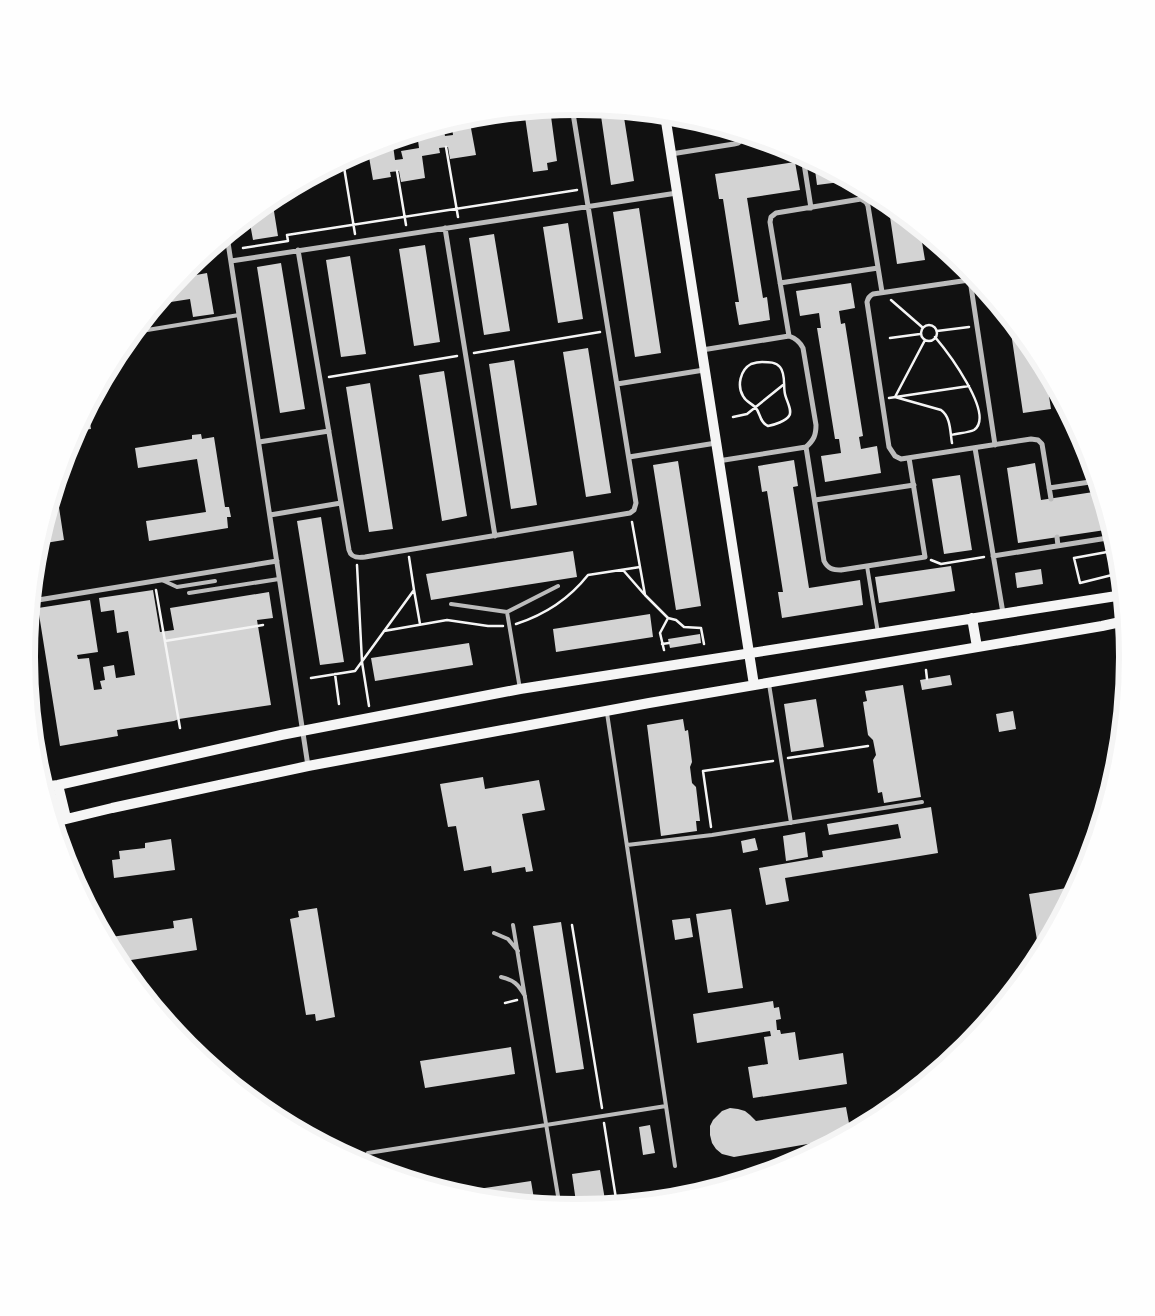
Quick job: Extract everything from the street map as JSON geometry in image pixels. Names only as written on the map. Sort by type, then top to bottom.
[{"type":"main road","points":[[666,123],[754,684]]},
{"type":"main road","points":[[50,786],[302,731],[520,689],[1116,596]]},
{"type":"main road","points":[[972,618],[977,647]]},
{"type":"main road","points":[[60,820],[308,766],[607,710],[1119,623]]},
{"type":"main road","points":[[58,785],[66,818]]},
{"type":"street","points":[[298,250],[351,555],[356,557],[408,550],[630,513],[634,510],[636,503],[573,115]]},
{"type":"street","points":[[671,154],[734,144],[740,140]]},
{"type":"street","points":[[804,166],[811,208]]},
{"type":"street","points":[[231,261],[677,194]]},
{"type":"street","points":[[788,336],[770,222],[771,217],[776,213],[861,199],[866,202],[882,292]]},
{"type":"street","points":[[445,228],[495,536]]},
{"type":"street","points":[[228,243],[308,766]]},
{"type":"street","points":[[780,283],[878,268]]},
{"type":"street","points":[[966,280],[870,295],[867,302],[889,447],[895,456],[901,459],[1035,439],[1042,444],[1051,499]]},
{"type":"street","points":[[974,288],[995,445]]},
{"type":"street","points":[[701,350],[788,336],[798,340],[803,348],[816,425],[814,439],[806,447],[718,461]]},
{"type":"street","points":[[617,384],[704,370]]},
{"type":"street","points":[[259,442],[329,431]]},
{"type":"street","points":[[629,457],[716,443]]},
{"type":"street","points":[[806,447],[824,561],[830,568],[841,570],[925,557],[910,458]]},
{"type":"street","points":[[975,448],[1003,614]]},
{"type":"street","points":[[1049,488],[1090,482]]},
{"type":"street","points":[[815,500],[914,486]]},
{"type":"street","points":[[270,515],[341,503]]},
{"type":"street","points":[[1057,537],[1058,546]]},
{"type":"street","points":[[993,556],[1107,538]]},
{"type":"street","points":[[39,600],[277,561]]},
{"type":"lane","points":[[145,330],[239,315]]},
{"type":"lane","points":[[867,566],[878,633]]},
{"type":"lane","points":[[190,594],[279,579]]},
{"type":"lane","points":[[162,580],[176,587],[215,581]]},
{"type":"lane","points":[[451,604],[507,612],[558,586]]},
{"type":"lane","points":[[507,612],[520,689]]},
{"type":"lane","points":[[769,682],[791,823]]},
{"type":"lane","points":[[607,710],[676,1166]]},
{"type":"lane","points":[[627,845],[712,835],[922,802]]},
{"type":"lane","points":[[513,925],[559,1199]]},
{"type":"lane","points":[[494,933],[508,939],[518,951]]},
{"type":"lane","points":[[501,977],[509,979],[518,985],[526,997]]},
{"type":"lane","points":[[368,1153],[666,1106]]},
{"type":"path","points":[[446,147],[460,226]]},
{"type":"path","points":[[344,168],[356,242]]},
{"type":"path","points":[[397,171],[407,234]]},
{"type":"path","points":[[243,248],[288,241],[287,234],[586,188]]},
{"type":"path","points":[[882,292],[922,328]]},
{"type":"path","points":[[927,325],[934,327],[936,331],[935,337],[929,341],[922,338],[920,334],[922,328],[927,325]]},
{"type":"path","points":[[936,331],[969,327]]},
{"type":"path","points":[[890,338],[920,334]]},
{"type":"path","points":[[896,397],[941,410],[948,417],[951,434],[974,430],[977,426],[979,420],[978,409],[969,386],[956,364],[935,337]]},
{"type":"path","points":[[896,397],[925,340]]},
{"type":"path","points":[[762,362],[776,364],[783,372],[783,385],[790,413],[788,418],[768,426],[762,422],[756,407],[747,402],[743,396],[741,378],[750,364],[762,362]]},
{"type":"path","points":[[733,417],[747,414],[783,385]]},
{"type":"path","points":[[896,397],[969,386]]},
{"type":"path","points":[[630,513],[645,595]]},
{"type":"path","points":[[408,550],[420,624]]},
{"type":"path","points":[[1110,551],[1074,558],[1080,583],[1113,575]]},
{"type":"path","points":[[925,557],[941,564],[993,556]]},
{"type":"path","points":[[356,557],[362,662],[372,717]]},
{"type":"path","points":[[623,570],[668,618],[676,620],[684,627],[701,628],[704,644]]},
{"type":"path","points":[[155,581],[180,728]]},
{"type":"path","points":[[311,678],[355,671],[414,590]]},
{"type":"path","points":[[664,650],[660,633],[668,618]]},
{"type":"path","points":[[165,642],[263,626]]},
{"type":"path","points":[[662,644],[669,643]]},
{"type":"path","points":[[926,670],[927,679]]},
{"type":"path","points":[[335,674],[340,704]]},
{"type":"path","points":[[712,835],[703,771],[868,746]]},
{"type":"path","points":[[572,925],[616,1199]]},
{"type":"path","points":[[505,1003],[526,997]]},
{"type":"building","points":[[551,116],[557,161],[547,163],[548,170],[533,172],[525,118]]},
{"type":"building","points":[[601,116],[624,118],[634,181],[611,185]]},
{"type":"building","points":[[471,126],[476,155],[450,159],[448,147],[439,148],[440,153],[422,156],[425,178],[401,182],[399,171],[390,172],[391,177],[373,180],[369,157],[393,148],[395,160],[403,159],[401,151],[419,148],[418,140],[444,132],[445,136],[453,135],[452,130]]},
{"type":"building","points":[[795,162],[800,190],[747,198],[763,298],[767,297],[770,320],[739,325],[735,302],[739,302],[723,199],[719,199],[715,174]]},
{"type":"building","points":[[815,170],[838,182],[817,185]]},
{"type":"building","points":[[639,208],[661,353],[635,357],[613,212]]},
{"type":"building","points":[[274,209],[278,236],[253,240],[250,226]]},
{"type":"building","points":[[890,215],[922,239],[925,260],[897,264]]},
{"type":"building","points":[[568,223],[583,319],[558,323],[543,227]]},
{"type":"building","points":[[494,234],[510,331],[484,335],[469,238]]},
{"type":"building","points":[[425,245],[440,342],[414,346],[399,249]]},
{"type":"building","points":[[350,256],[366,354],[341,357],[326,260]]},
{"type":"building","points":[[281,263],[305,409],[280,413],[257,267]]},
{"type":"building","points":[[207,273],[214,314],[193,317],[190,299],[168,302],[192,276]]},
{"type":"building","points":[[851,283],[855,308],[839,311],[841,324],[845,323],[863,436],[859,437],[861,449],[877,446],[881,473],[825,482],[821,456],[841,453],[839,439],[835,439],[817,328],[821,328],[819,313],[800,316],[796,291]]},
{"type":"building","points":[[1011,332],[1048,389],[1051,409],[1023,413]]},
{"type":"building","points":[[588,348],[611,493],[586,497],[563,352]]},
{"type":"building","points":[[514,360],[537,505],[511,509],[489,364]]},
{"type":"building","points":[[444,371],[467,516],[442,521],[419,375]]},
{"type":"building","points":[[370,383],[393,529],[369,532],[346,387]]},
{"type":"building","points":[[90,421],[91,429],[86,430]]},
{"type":"building","points":[[201,434],[202,439],[214,437],[225,507],[229,507],[231,517],[227,517],[228,528],[149,541],[146,521],[206,512],[197,459],[138,468],[135,448],[192,439],[192,435]]},
{"type":"building","points":[[794,460],[798,486],[793,487],[809,588],[860,580],[863,605],[782,618],[778,592],[783,592],[767,491],[762,492],[758,466]]},
{"type":"building","points":[[678,461],[701,606],[676,610],[653,465]]},
{"type":"building","points":[[1035,463],[1041,500],[1094,492],[1105,530],[1018,543],[1007,468]]},
{"type":"building","points":[[960,475],[972,550],[944,554],[932,479]]},
{"type":"building","points":[[58,502],[64,540],[47,543]]},
{"type":"building","points":[[321,517],[344,662],[320,665],[297,521]]},
{"type":"building","points":[[573,551],[577,577],[431,600],[426,574]]},
{"type":"building","points":[[951,566],[955,591],[879,603],[875,577]]},
{"type":"building","points":[[1041,569],[1043,584],[1017,588],[1015,573]]},
{"type":"building","points":[[153,590],[160,632],[174,630],[170,608],[269,592],[273,618],[257,620],[271,705],[117,730],[118,736],[60,746],[38,608],[90,600],[98,652],[77,655],[78,659],[89,658],[94,690],[102,689],[100,681],[105,680],[103,667],[114,665],[116,678],[135,675],[128,631],[117,633],[114,610],[101,612],[99,598]]},
{"type":"building","points":[[650,614],[653,637],[556,652],[553,629]]},
{"type":"building","points":[[700,634],[701,643],[670,648],[668,639]]},
{"type":"building","points":[[469,643],[473,665],[375,681],[371,658]]},
{"type":"building","points":[[950,675],[952,685],[922,690],[920,680]]},
{"type":"building","points":[[903,685],[921,797],[884,803],[882,792],[878,793],[873,760],[876,755],[873,740],[868,735],[863,702],[867,701],[865,691]]},
{"type":"building","points":[[816,699],[824,747],[791,752],[784,704]]},
{"type":"building","points":[[1013,711],[1016,729],[999,732],[996,714]]},
{"type":"building","points":[[683,719],[685,731],[688,730],[692,762],[690,767],[692,783],[696,787],[700,821],[696,821],[697,831],[661,836],[647,725]]},
{"type":"building","points":[[483,777],[485,789],[539,780],[545,810],[522,814],[533,871],[526,872],[525,867],[492,873],[491,866],[464,871],[456,826],[448,827],[440,784]]},
{"type":"building","points":[[931,807],[938,853],[785,878],[789,901],[766,905],[759,868],[823,857],[822,851],[901,838],[898,824],[829,835],[827,824]]},
{"type":"building","points":[[805,832],[808,857],[786,861],[783,836]]},
{"type":"building","points":[[755,838],[758,850],[743,853],[741,841]]},
{"type":"building","points":[[171,839],[175,870],[114,878],[112,860],[120,859],[119,851],[145,848],[145,843]]},
{"type":"building","points":[[1067,888],[1068,890],[1038,944],[1029,894]]},
{"type":"building","points":[[317,908],[335,1017],[316,1021],[315,1014],[306,1015],[290,919],[299,917],[298,911]]},
{"type":"building","points":[[731,909],[743,988],[708,993],[696,914]]},
{"type":"building","points":[[192,918],[197,950],[127,961],[113,937],[174,928],[173,921]]},
{"type":"building","points":[[690,918],[693,937],[675,940],[672,920]]},
{"type":"building","points":[[561,922],[584,1069],[556,1073],[533,926]]},
{"type":"building","points":[[773,1001],[774,1008],[779,1007],[781,1019],[776,1020],[777,1030],[780,1030],[781,1034],[795,1032],[799,1060],[843,1053],[847,1084],[753,1098],[748,1067],[768,1064],[764,1037],[771,1036],[770,1031],[697,1043],[693,1014]]},
{"type":"building","points":[[511,1047],[515,1074],[425,1088],[420,1061]]},
{"type":"building","points":[[846,1107],[850,1127],[824,1141],[734,1157],[722,1154],[712,1143],[710,1126],[722,1111],[730,1108],[745,1111],[756,1121]]},
{"type":"building","points":[[650,1125],[655,1153],[643,1155],[639,1127]]},
{"type":"building","points":[[600,1170],[605,1199],[576,1200],[572,1174]]},
{"type":"building","points":[[531,1181],[534,1198],[507,1196],[472,1190]]}]
